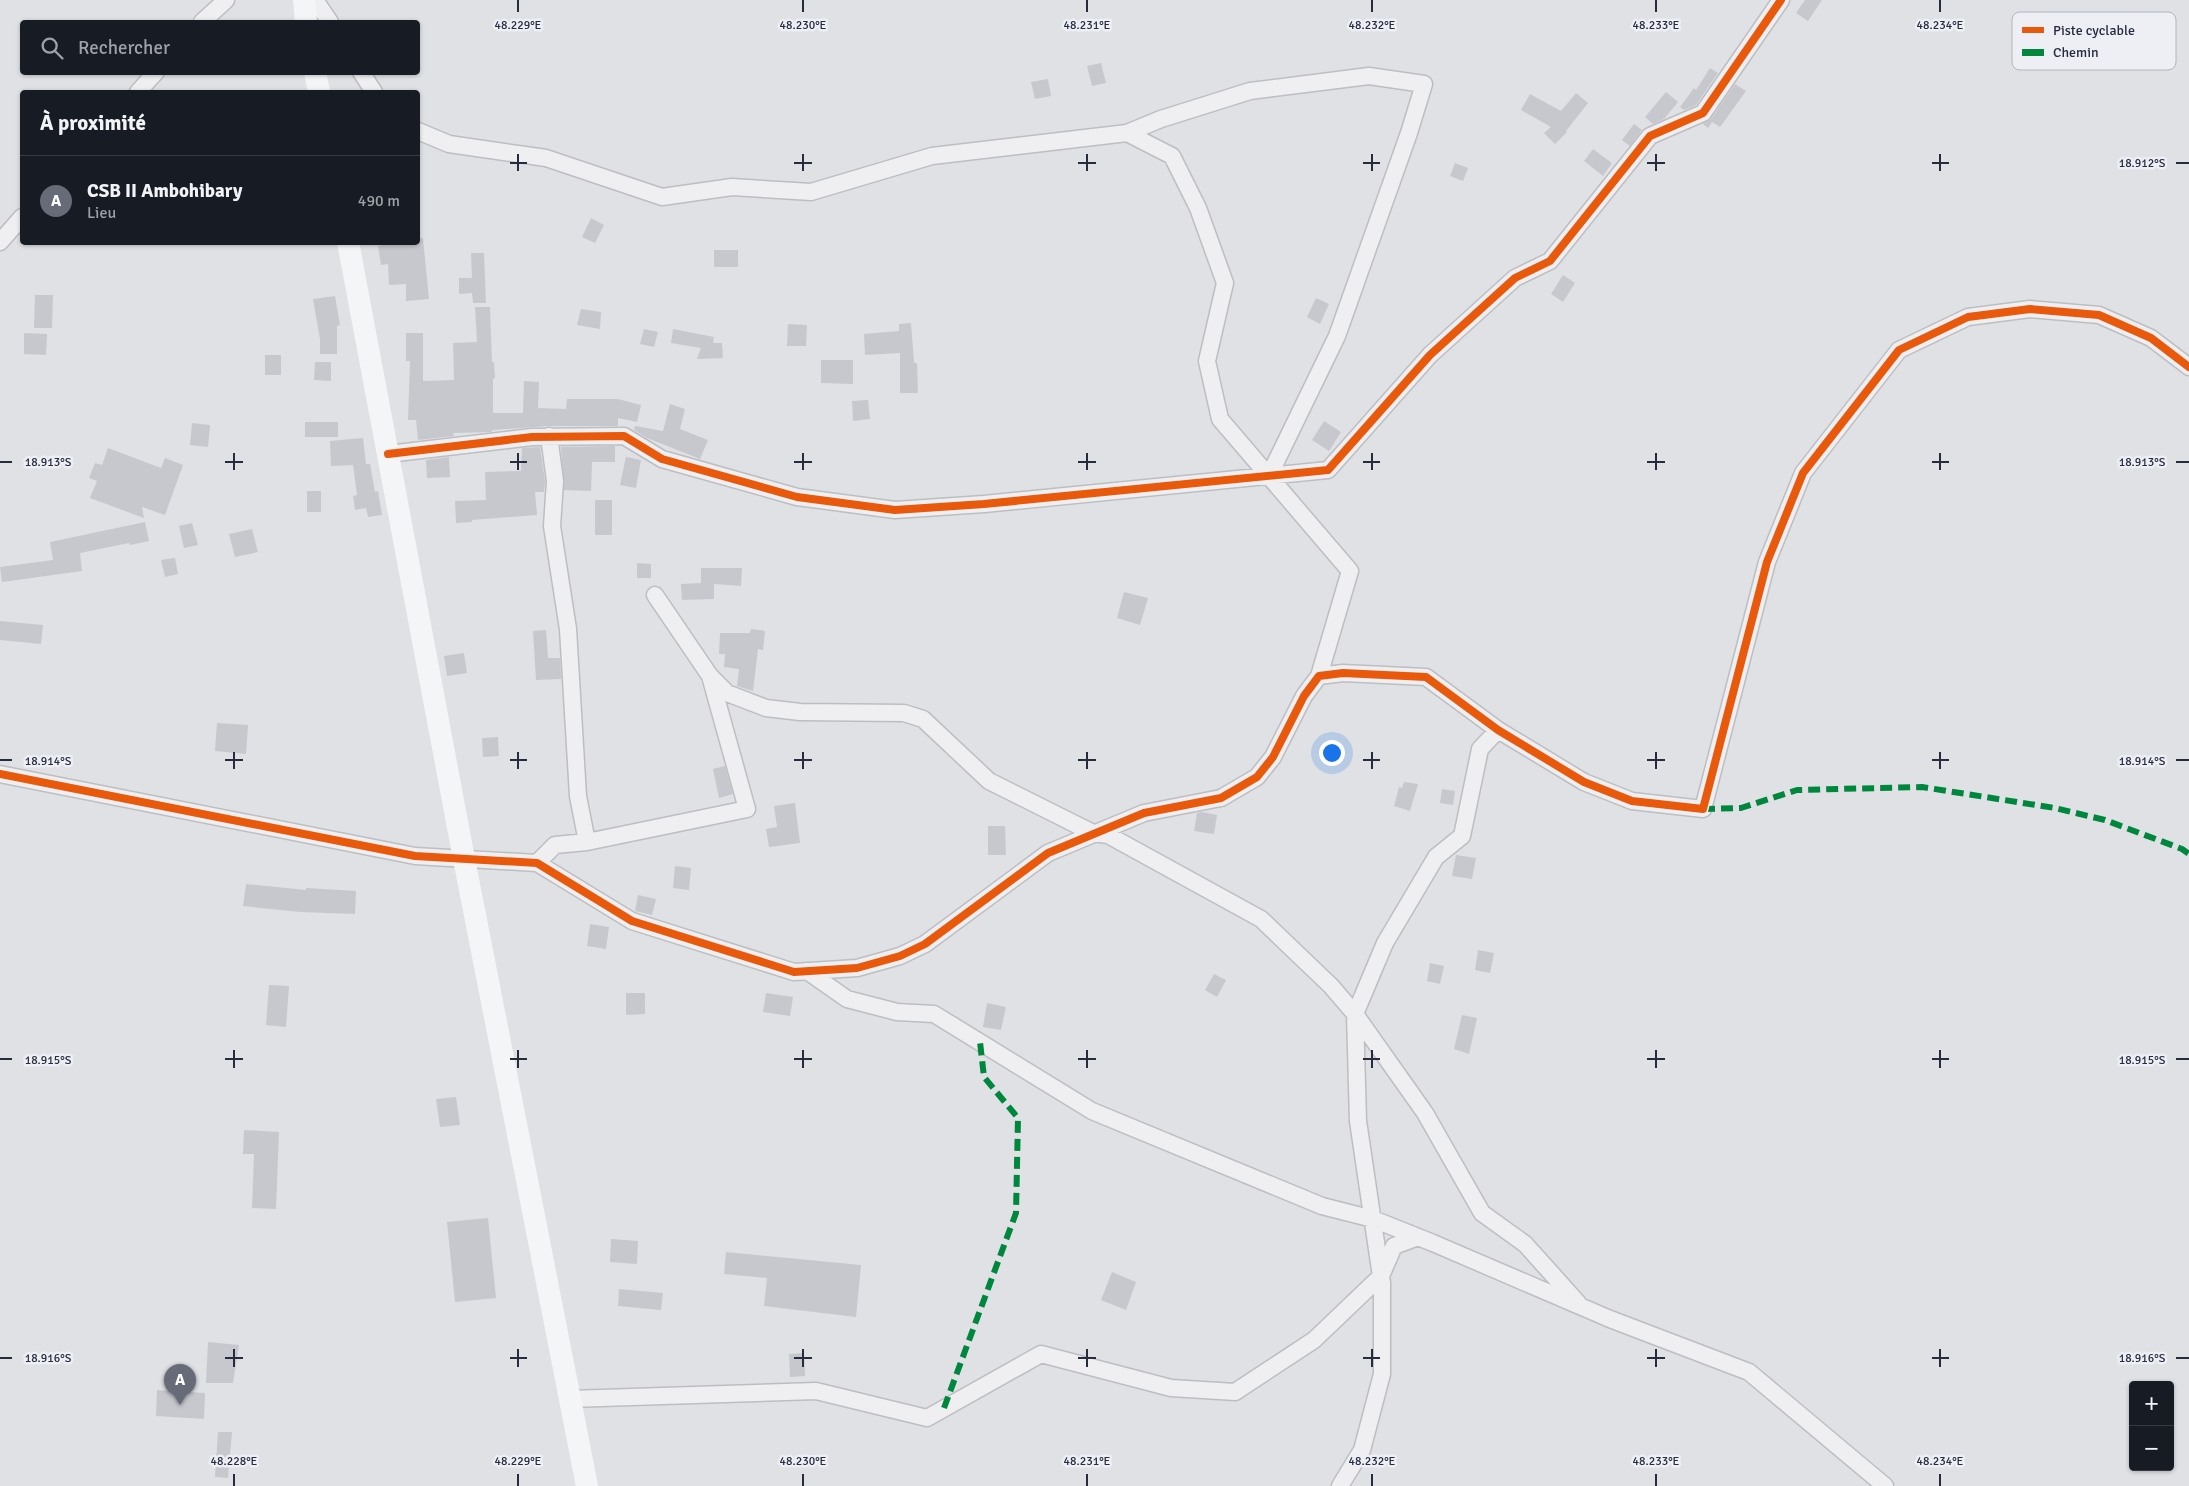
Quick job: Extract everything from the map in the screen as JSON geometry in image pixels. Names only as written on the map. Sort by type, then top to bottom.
[{"type":"main road","points":[[304,0],[306,20]]},
{"type":"main road","points":[[316,75],[319,90]]},
{"type":"main road","points":[[349,245],[464,859],[587,1486]]},
{"type":"street","points":[[204,20],[226,0]]},
{"type":"street","points":[[315,0],[329,20]]},
{"type":"street","points":[[388,454],[532,437],[624,436],[662,460],[787,494],[896,510],[994,503],[1328,470],[1430,356],[1515,278],[1550,261],[1650,136],[1704,113],[1782,0]]},
{"type":"street","points":[[140,90],[153,75]]},
{"type":"street","points":[[364,75],[373,90]]},
{"type":"street","points":[[420,132],[449,144],[546,158],[662,197],[732,187],[811,192],[932,156],[1127,132],[1161,119],[1250,91],[1369,76],[1424,84],[1409,134],[1338,336],[1269,476]]},
{"type":"street","points":[[0,774],[415,856],[537,863],[632,921],[794,972],[857,968],[900,956],[925,944],[1048,853],[1144,813],[1220,798],[1257,777],[1273,757],[1304,696],[1319,676],[1350,571],[1220,419],[1207,361],[1225,284],[1198,208],[1172,156],[1127,132]]},
{"type":"street","points":[[0,242],[20,219]]},
{"type":"street","points":[[1319,676],[1343,673],[1426,677],[1498,730],[1584,782],[1632,801],[1703,808],[1768,562],[1803,473],[1899,350],[1968,317],[2030,308],[2098,315],[2151,338],[2189,367]]},
{"type":"street","points":[[549,436],[555,481],[552,526],[568,629],[578,796],[587,842]]},
{"type":"street","points":[[655,595],[710,676],[727,694],[766,708],[800,712],[904,713],[923,718],[989,781],[1093,833],[1108,835],[1261,919],[1332,986],[1355,1014],[1425,1113],[1482,1212],[1526,1244],[1580,1306]]},
{"type":"street","points":[[537,863],[555,845],[587,842],[747,809],[710,676]]},
{"type":"street","points":[[1340,1486],[1362,1450],[1382,1374],[1381,1276],[1358,1121],[1355,1014],[1385,943],[1436,857],[1462,836],[1480,749],[1498,730]]},
{"type":"street","points":[[807,971],[847,999],[897,1012],[934,1014],[1092,1111],[1322,1206],[1373,1219],[1580,1306],[1749,1372],[1885,1486]]},
{"type":"street","points":[[570,1399],[816,1391],[927,1418],[1040,1354],[1171,1388],[1235,1392],[1314,1340],[1381,1276],[1394,1246],[1418,1237]]},
{"type":"building","points":[[1805,0],[1822,0],[1808,21],[1796,13]]},
{"type":"building","points":[[1101,63],[1106,83],[1092,86],[1087,66]]},
{"type":"building","points":[[1710,68],[1718,73],[1696,105],[1684,110],[1680,107],[1694,88],[1696,90]]},
{"type":"building","points":[[1048,79],[1051,96],[1035,99],[1031,82]]},
{"type":"building","points":[[1735,84],[1746,91],[1720,127],[1712,122],[1708,128],[1703,124],[1711,119]]},
{"type":"building","points":[[1666,92],[1678,102],[1664,119],[1653,124],[1645,117]]},
{"type":"building","points":[[1576,93],[1588,103],[1567,132],[1555,144],[1544,133],[1551,127],[1521,110],[1530,94],[1561,111]]},
{"type":"building","points":[[1634,124],[1642,130],[1630,146],[1622,140]]},
{"type":"building","points":[[1593,149],[1612,163],[1603,176],[1584,161]]},
{"type":"building","points":[[1455,163],[1468,168],[1463,181],[1450,176]]},
{"type":"building","points":[[591,218],[604,225],[595,243],[582,237]]},
{"type":"building","points":[[423,238],[429,299],[406,301],[406,284],[389,285],[388,264],[381,265],[378,246],[420,245],[420,239]]},
{"type":"building","points":[[714,250],[738,250],[738,267],[714,267]]},
{"type":"building","points":[[471,253],[484,253],[486,303],[473,303],[472,293],[459,294],[459,278],[472,278]]},
{"type":"building","points":[[1563,275],[1575,283],[1563,302],[1551,294]]},
{"type":"building","points":[[35,295],[53,295],[52,328],[34,328]]},
{"type":"building","points":[[335,296],[340,325],[337,326],[337,354],[320,354],[320,339],[313,299]]},
{"type":"building","points":[[1316,298],[1329,304],[1320,324],[1307,317]]},
{"type":"building","points":[[475,307],[490,307],[492,362],[494,362],[495,378],[493,379],[493,413],[523,413],[524,381],[539,382],[538,408],[566,409],[567,399],[618,399],[641,405],[637,422],[618,418],[618,426],[548,426],[493,430],[491,432],[453,433],[454,436],[418,440],[416,420],[408,420],[410,361],[406,361],[406,333],[423,333],[423,381],[454,380],[453,343],[477,342]]},
{"type":"building","points":[[581,309],[601,312],[600,329],[577,325]]},
{"type":"building","points":[[911,323],[914,363],[917,363],[918,393],[900,393],[900,353],[865,355],[864,334],[899,331],[899,324]]},
{"type":"building","points":[[788,324],[807,325],[806,346],[787,346]]},
{"type":"building","points":[[644,329],[658,332],[654,347],[640,344]]},
{"type":"building","points":[[673,329],[714,337],[713,343],[722,343],[723,358],[697,359],[701,348],[671,343]]},
{"type":"building","points":[[24,333],[47,334],[46,355],[24,354]]},
{"type":"building","points":[[265,355],[281,355],[281,375],[265,375]]},
{"type":"building","points":[[821,360],[853,360],[853,384],[821,383]]},
{"type":"building","points":[[315,362],[331,362],[331,381],[314,380]]},
{"type":"building","points":[[868,400],[870,419],[853,421],[852,401]]},
{"type":"building","points":[[670,404],[685,409],[680,429],[708,440],[700,459],[647,438],[634,430],[635,426],[663,431]]},
{"type":"building","points":[[1324,421],[1341,432],[1329,451],[1312,440]]},
{"type":"building","points":[[305,422],[338,422],[338,437],[305,437]]},
{"type":"building","points":[[192,423],[210,425],[208,447],[190,445]]},
{"type":"building","points":[[363,438],[366,464],[370,464],[375,492],[378,491],[382,515],[368,517],[366,508],[355,510],[353,496],[357,495],[353,465],[331,466],[330,441]]},
{"type":"building","points":[[615,446],[615,462],[592,462],[591,491],[564,490],[561,447]]},
{"type":"building","points":[[540,447],[545,481],[544,492],[535,492],[537,515],[456,523],[455,501],[486,500],[485,472],[521,471],[522,448]]},
{"type":"building","points":[[108,448],[161,468],[165,458],[183,465],[165,515],[142,507],[144,518],[90,498],[97,481],[89,478],[95,463],[102,465]]},
{"type":"building","points":[[449,457],[450,477],[427,478],[426,460]]},
{"type":"building","points":[[626,457],[641,460],[636,488],[620,485]]},
{"type":"building","points":[[307,491],[321,491],[321,512],[307,512]]},
{"type":"building","points":[[595,500],[612,500],[612,535],[595,535]]},
{"type":"building","points":[[145,522],[149,541],[80,553],[82,571],[2,582],[0,567],[53,560],[50,542]]},
{"type":"building","points":[[192,523],[198,545],[184,548],[179,526]]},
{"type":"building","points":[[252,529],[258,552],[235,557],[229,534]]},
{"type":"building","points":[[175,558],[178,574],[165,577],[161,560]]},
{"type":"building","points":[[637,563],[651,564],[651,578],[637,578]]},
{"type":"building","points":[[701,568],[742,568],[741,586],[714,584],[714,599],[682,600],[681,584],[701,583]]},
{"type":"building","points":[[1124,592],[1148,598],[1140,625],[1117,618]]},
{"type":"building","points":[[0,621],[43,625],[41,644],[0,640]]},
{"type":"building","points":[[751,629],[765,631],[763,650],[758,649],[753,691],[737,686],[739,669],[724,667],[725,654],[719,654],[720,633],[750,633]]},
{"type":"building","points":[[546,630],[548,658],[560,658],[561,679],[536,680],[533,631]]},
{"type":"building","points":[[464,653],[467,673],[447,676],[444,656]]},
{"type":"building","points":[[217,723],[248,725],[246,754],[215,751]]},
{"type":"building","points":[[498,737],[499,756],[483,757],[482,738]]},
{"type":"building","points":[[725,766],[733,794],[719,798],[713,769]]},
{"type":"building","points":[[1404,782],[1418,784],[1410,811],[1394,806],[1399,787],[1402,788]]},
{"type":"building","points":[[1442,789],[1455,791],[1453,805],[1440,803]]},
{"type":"building","points":[[795,803],[800,843],[769,847],[766,829],[777,827],[774,806]]},
{"type":"building","points":[[1197,813],[1217,815],[1214,834],[1194,831]]},
{"type":"building","points":[[988,826],[1005,826],[1006,855],[988,855]]},
{"type":"building","points":[[1456,855],[1476,858],[1472,879],[1452,876]]},
{"type":"building","points":[[675,866],[691,868],[689,890],[673,888]]},
{"type":"building","points":[[246,884],[306,890],[306,888],[356,891],[355,914],[300,912],[243,906]]},
{"type":"building","points":[[638,895],[656,899],[652,915],[635,911]]},
{"type":"building","points":[[590,924],[609,927],[606,949],[587,946]]},
{"type":"building","points":[[1478,950],[1494,953],[1490,973],[1475,970]]},
{"type":"building","points":[[1430,963],[1444,966],[1440,984],[1427,981]]},
{"type":"building","points":[[1214,974],[1226,980],[1217,997],[1205,990]]},
{"type":"building","points":[[269,985],[289,986],[286,1027],[266,1025]]},
{"type":"building","points":[[626,993],[645,993],[645,1014],[626,1015]]},
{"type":"building","points":[[766,993],[793,997],[790,1016],[763,1012]]},
{"type":"building","points":[[987,1003],[1006,1007],[1001,1030],[983,1027]]},
{"type":"building","points":[[1462,1015],[1477,1018],[1469,1054],[1454,1049]]},
{"type":"building","points":[[456,1097],[460,1125],[440,1127],[436,1099]]},
{"type":"building","points":[[244,1130],[279,1132],[276,1209],[252,1208],[254,1154],[243,1154]]},
{"type":"building","points":[[488,1218],[496,1298],[455,1302],[447,1222]]},
{"type":"building","points":[[611,1239],[638,1241],[637,1264],[610,1262]]},
{"type":"building","points":[[726,1252],[861,1265],[856,1317],[764,1306],[767,1278],[724,1274]]},
{"type":"building","points":[[1112,1272],[1136,1282],[1126,1310],[1101,1300]]},
{"type":"building","points":[[619,1289],[663,1293],[661,1310],[618,1306]]},
{"type":"building","points":[[208,1342],[239,1345],[233,1383],[206,1383]]},
{"type":"building","points":[[804,1353],[805,1376],[790,1377],[789,1354]]},
{"type":"building","points":[[157,1390],[205,1393],[204,1419],[156,1416]]},
{"type":"building","points":[[218,1432],[232,1432],[228,1478],[215,1477]]},
{"type":"marked path","points":[[1703,809],[1741,808],[1797,790],[1922,787],[2055,808],[2105,820],[2182,849],[2189,854]]},
{"type":"marked path","points":[[944,1408],[1016,1213],[1018,1118],[984,1077],[980,1042]]},
{"type":"cycle path","points":[[388,454],[532,437],[624,436],[662,459],[797,497],[895,510],[984,504],[1328,470],[1430,355],[1515,278],[1550,261],[1650,136],[1703,113],[1781,0]]},
{"type":"cycle path","points":[[0,774],[415,856],[537,863],[632,921],[794,972],[857,968],[900,956],[925,944],[1048,853],[1144,813],[1221,798],[1257,777],[1273,757],[1304,696],[1319,676],[1343,673],[1426,677],[1498,730],[1584,782],[1632,801],[1703,809],[1767,562],[1803,473],[1899,350],[1968,317],[2030,309],[2099,315],[2151,338],[2189,367]]},
{"type":"place","name":"CSB II Ambohibary","points":[[180,1405]]}]
